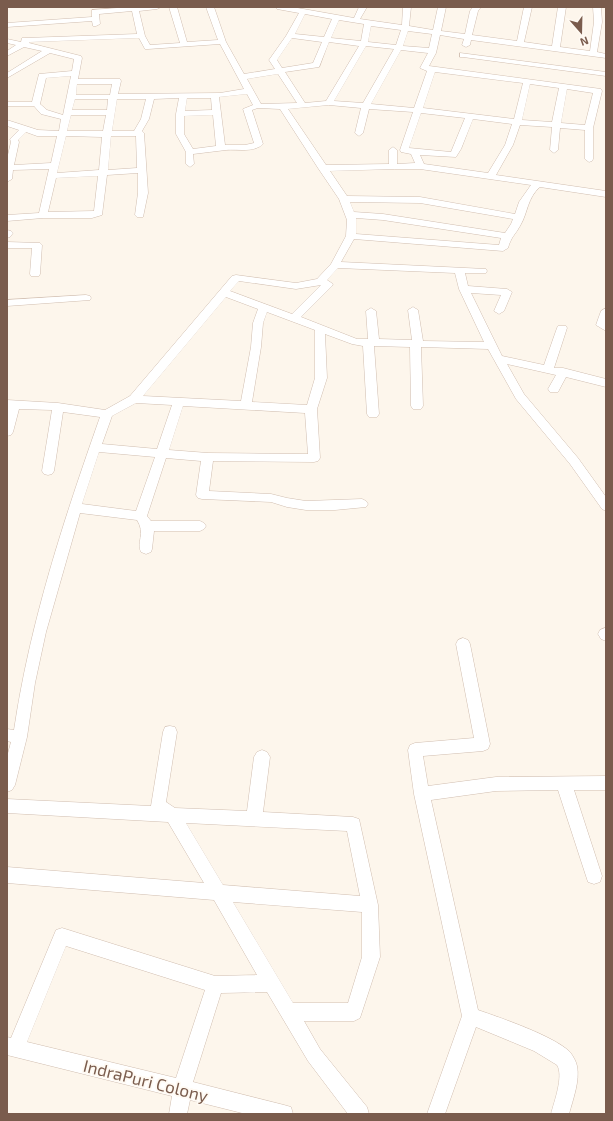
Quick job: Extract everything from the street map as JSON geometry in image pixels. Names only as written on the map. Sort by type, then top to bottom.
[{"type":"street","points":[[7,25],[135,8],[157,7]]},
{"type":"street","points":[[173,7],[184,44]]},
{"type":"street","points":[[210,7],[222,42],[258,106]]},
{"type":"street","points":[[280,7],[368,23],[606,56]]},
{"type":"street","points":[[356,21],[363,7]]},
{"type":"street","points":[[359,133],[366,105],[400,47],[405,28],[407,7]]},
{"type":"street","points":[[442,7],[432,51],[424,68],[432,69],[460,64],[606,74]]},
{"type":"street","points":[[460,64],[474,11],[477,7]]},
{"type":"street","points":[[520,44],[528,7]]},
{"type":"street","points":[[556,48],[562,7]]},
{"type":"street","points":[[593,54],[598,22],[597,7]]},
{"type":"street","points":[[135,8],[141,36],[148,47],[222,42]]},
{"type":"street","points":[[302,105],[273,60],[290,36],[303,11]]},
{"type":"street","points":[[94,13],[98,37]]},
{"type":"street","points":[[242,77],[316,65],[336,17]]},
{"type":"street","points":[[329,103],[364,43],[368,23]]},
{"type":"street","points":[[9,41],[26,42],[77,38],[141,36]]},
{"type":"street","points":[[290,36],[432,51]]},
{"type":"street","points":[[69,50],[77,38]]},
{"type":"street","points":[[26,42],[48,51],[69,50],[78,58],[71,97],[43,215]]},
{"type":"street","points":[[7,54],[26,42]]},
{"type":"street","points":[[7,76],[48,51]]},
{"type":"street","points":[[460,64],[527,81],[598,91],[589,128],[589,159]]},
{"type":"street","points":[[432,69],[404,150],[453,155],[457,149],[470,116]]},
{"type":"street","points":[[36,104],[42,76],[75,73]]},
{"type":"street","points":[[7,218],[43,215],[92,215],[99,213],[107,134],[117,81],[74,82]]},
{"type":"street","points":[[490,177],[509,145],[517,122],[527,81]]},
{"type":"street","points":[[554,150],[556,125],[563,91],[562,86]]},
{"type":"street","points":[[71,97],[215,96],[249,91]]},
{"type":"street","points":[[137,133],[145,120],[151,96]]},
{"type":"street","points":[[184,96],[180,114],[180,134],[190,152],[190,164]]},
{"type":"street","points":[[215,96],[221,148]]},
{"type":"street","points":[[190,152],[221,148],[252,147],[259,144],[247,108],[258,106],[283,107],[329,103],[366,105],[517,122],[589,128]]},
{"type":"street","points":[[7,104],[36,104],[44,112],[66,116],[111,112]]},
{"type":"street","points":[[283,107],[322,168],[344,199],[352,220],[352,236],[335,265],[320,281]]},
{"type":"street","points":[[180,114],[216,112]]},
{"type":"street","points":[[7,123],[37,133],[140,133],[143,193],[140,215]]},
{"type":"street","points":[[7,179],[15,142],[10,139],[25,129]]},
{"type":"street","points":[[393,150],[393,167]]},
{"type":"street","points":[[415,152],[420,166]]},
{"type":"street","points":[[9,168],[54,166]]},
{"type":"street","points":[[322,168],[420,166],[606,194]]},
{"type":"street","points":[[52,176],[142,170]]},
{"type":"street","points":[[352,236],[503,248],[507,236],[516,226],[518,217],[531,190],[538,184]]},
{"type":"street","points":[[344,199],[420,200],[518,217]]},
{"type":"street","points":[[350,215],[383,216],[507,236]]},
{"type":"street","points":[[7,245],[37,245],[35,274]]},
{"type":"street","points":[[335,265],[482,271]]},
{"type":"street","points":[[459,270],[464,289],[491,346],[500,359],[520,396],[574,461],[606,506]]},
{"type":"street","points":[[7,432],[11,404],[58,407],[107,414],[134,399],[236,278],[296,286],[320,281],[328,284],[293,319]]},
{"type":"street","points":[[464,289],[507,292],[499,311]]},
{"type":"street","points":[[223,292],[356,342],[491,346]]},
{"type":"street","points":[[7,303],[86,298]]},
{"type":"street","points":[[246,405],[256,347],[258,323],[263,308]]},
{"type":"street","points":[[413,310],[416,344],[418,406]]},
{"type":"street","points":[[606,310],[601,325],[606,328]]},
{"type":"street","points":[[371,311],[373,414]]},
{"type":"street","points":[[548,369],[562,328]]},
{"type":"street","points":[[95,448],[208,457],[314,458],[311,409],[321,378],[320,329]]},
{"type":"street","points":[[500,359],[563,372],[606,383]]},
{"type":"street","points":[[554,389],[563,372]]},
{"type":"street","points":[[134,399],[311,409]]},
{"type":"street","points":[[146,549],[145,521],[161,453],[179,401]]},
{"type":"street","points":[[48,471],[58,407]]},
{"type":"street","points":[[7,785],[14,736],[28,683],[39,632],[75,508],[107,414]]},
{"type":"street","points":[[208,457],[202,495],[271,498],[281,499],[288,503],[317,505],[362,504]]},
{"type":"street","points":[[75,508],[145,521],[200,526]]},
{"type":"street","points":[[436,1114],[471,1016],[422,794],[415,750],[482,744],[463,644]]},
{"type":"street","points":[[170,732],[158,805],[173,815],[314,1055],[360,1114]]},
{"type":"street","points":[[254,818],[262,757]]},
{"type":"street","points":[[422,794],[496,784],[606,783]]},
{"type":"street","points":[[564,784],[594,876]]},
{"type":"street","points":[[7,806],[353,824],[370,905],[371,956],[354,1012],[289,1012]]},
{"type":"street","points":[[7,875],[109,882],[218,893],[370,905]]},
{"type":"street","points":[[11,1047],[62,936],[215,985],[272,983]]},
{"type":"street","points":[[178,1114],[182,1089],[215,985]]},
{"type":"street","points":[[471,1016],[551,1049],[566,1060],[568,1065],[567,1085],[560,1114]]},
{"type":"street","name":"IndraPuri Colony","points":[[11,1047],[284,1114]]}]
